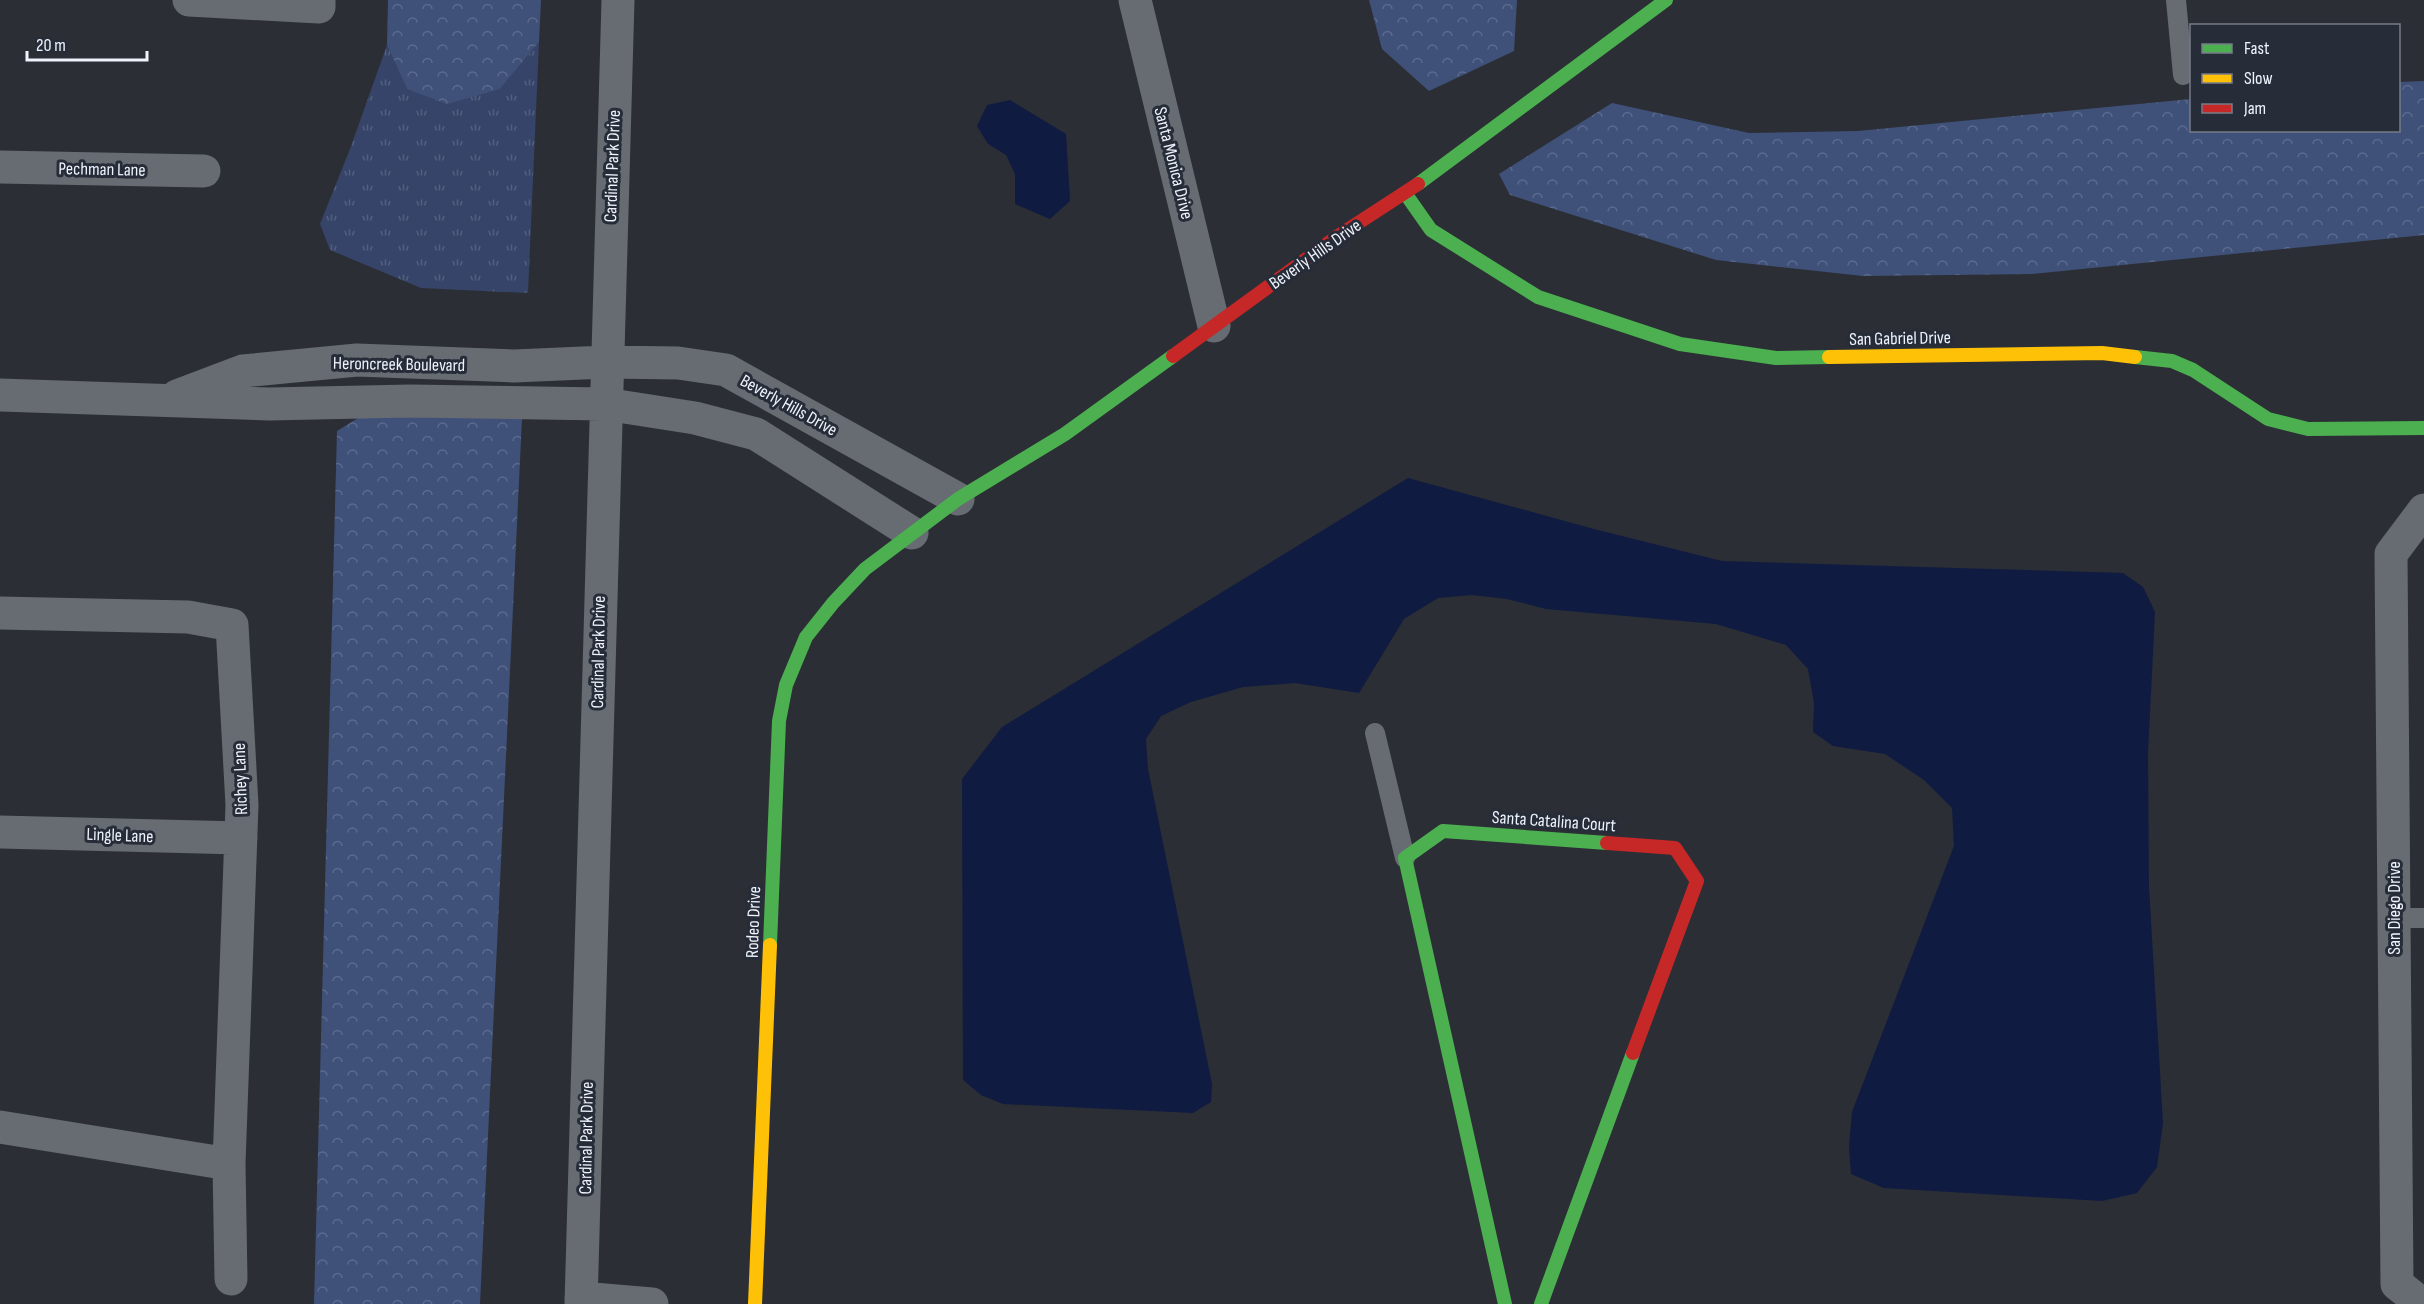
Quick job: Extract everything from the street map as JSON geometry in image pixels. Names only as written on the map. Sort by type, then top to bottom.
[{"type":"street","points":[[189,0],[319,7],[319,0]]},
{"type":"street","name":"Cardinal Park Drive","points":[[581,1301],[604,404],[618,0]]},
{"type":"street","name":"Santa Monica Drive","points":[[1135,0],[1214,326]]},
{"type":"street","name":"Beverly Hills Drive","points":[[865,569],[957,499],[1065,434],[1338,236],[1405,192],[1666,0]]},
{"type":"street","name":"Pechman Lane","points":[[0,167],[204,171]]},
{"type":"street","name":"San Gabriel Drive","points":[[1405,192],[1431,230],[1538,297],[1680,344],[1776,358],[2102,353],[2172,361],[2193,370],[2268,419],[2308,429],[2424,428]]},
{"type":"street","name":"Heroncreek Boulevard","points":[[162,402],[243,371],[357,360],[514,366],[606,362]]},
{"type":"street","name":"Beverly Hills Drive","points":[[606,362],[678,363],[726,370],[957,499]]},
{"type":"street","name":"Heroncreek Boulevard","points":[[0,395],[270,404],[410,401],[604,404]]},
{"type":"street","points":[[604,404],[695,418],[756,434],[912,533]]},
{"type":"street","name":"San Diego Drive","points":[[2422,1304],[2397,1284],[2409,918],[2391,554],[2424,510]]},
{"type":"street","name":"Rodeo Drive","points":[[755,1304],[779,721],[786,685],[806,637],[832,603],[865,569]]},
{"type":"street","name":"Richey Lane","points":[[0,613],[188,617],[232,625],[242,805],[228,1164],[231,1279]]},
{"type":"street","name":"Santa Catalina Court","points":[[1405,858],[1443,831],[1675,848],[1697,881],[1541,1304]]},
{"type":"street","name":"Lingle Lane","points":[[0,832],[241,838]]},
{"type":"street","points":[[1405,858],[1505,1304]]},
{"type":"street","points":[[0,1127],[228,1164]]},
{"type":"street","points":[[581,1301],[652,1304]]},
{"type":"lane","points":[[2176,0],[2183,75]]},
{"type":"lane","points":[[1374,733],[1405,858]]},
{"type":"green space","points":[[388,0],[541,0],[539,42],[500,89],[447,104],[407,89],[387,45]]},
{"type":"green space","points":[[1369,0],[1517,0],[1514,51],[1429,91],[1382,49]]},
{"type":"green space","points":[[539,42],[528,293],[421,288],[330,250],[320,224],[350,149],[387,45],[407,89],[500,89]]},
{"type":"green space","points":[[2424,81],[2424,235],[2031,274],[1863,276],[1716,260],[1510,195],[1499,174],[1612,103],[1749,133],[1858,131],[2190,99],[2190,132],[2400,132],[2400,82]]},
{"type":"green space","points":[[363,415],[522,418],[480,1304],[314,1304],[337,431]]},
{"type":"shaded area","points":[[1010,100],[1066,134],[1070,201],[1050,219],[1015,204],[1015,174],[1006,155],[988,144],[977,126],[987,105]]},
{"type":"shaded area","points":[[1408,478],[1722,561],[2123,573],[2143,587],[2155,612],[2148,753],[2149,887],[2163,1123],[2157,1167],[2137,1193],[2102,1201],[1884,1188],[1851,1174],[1849,1147],[1852,1112],[1954,846],[1952,808],[1924,780],[1885,754],[1833,746],[1813,732],[1814,703],[1808,669],[1786,645],[1716,624],[1546,609],[1507,599],[1472,595],[1438,598],[1404,619],[1359,693],[1295,683],[1243,687],[1191,702],[1161,716],[1146,739],[1148,769],[1212,1084],[1211,1102],[1193,1113],[1003,1104],[981,1095],[963,1080],[962,779],[1002,727]]},
{"type":"traffic: fast","points":[[1418,184],[1666,0]]},
{"type":"traffic: fast","points":[[1405,193],[1431,230],[1538,297],[1680,344],[1776,358],[1829,357]]},
{"type":"traffic: fast","points":[[770,945],[779,721],[786,685],[806,637],[833,603],[865,569],[958,499],[1065,434],[1173,356]]},
{"type":"traffic: fast","points":[[2135,357],[2172,361],[2193,370],[2268,419],[2308,429],[2424,428]]},
{"type":"traffic: fast","points":[[1505,1304],[1405,858],[1443,831],[1607,843]]},
{"type":"traffic: fast","points":[[1541,1304],[1633,1053]]},
{"type":"traffic: slow","points":[[1829,357],[2102,353],[2135,357]]},
{"type":"traffic: slow","points":[[755,1304],[770,945]]},
{"type":"traffic: jam","points":[[1173,356],[1338,236],[1418,184]]},
{"type":"traffic: jam","points":[[1607,843],[1675,848],[1697,881],[1633,1053]]}]
